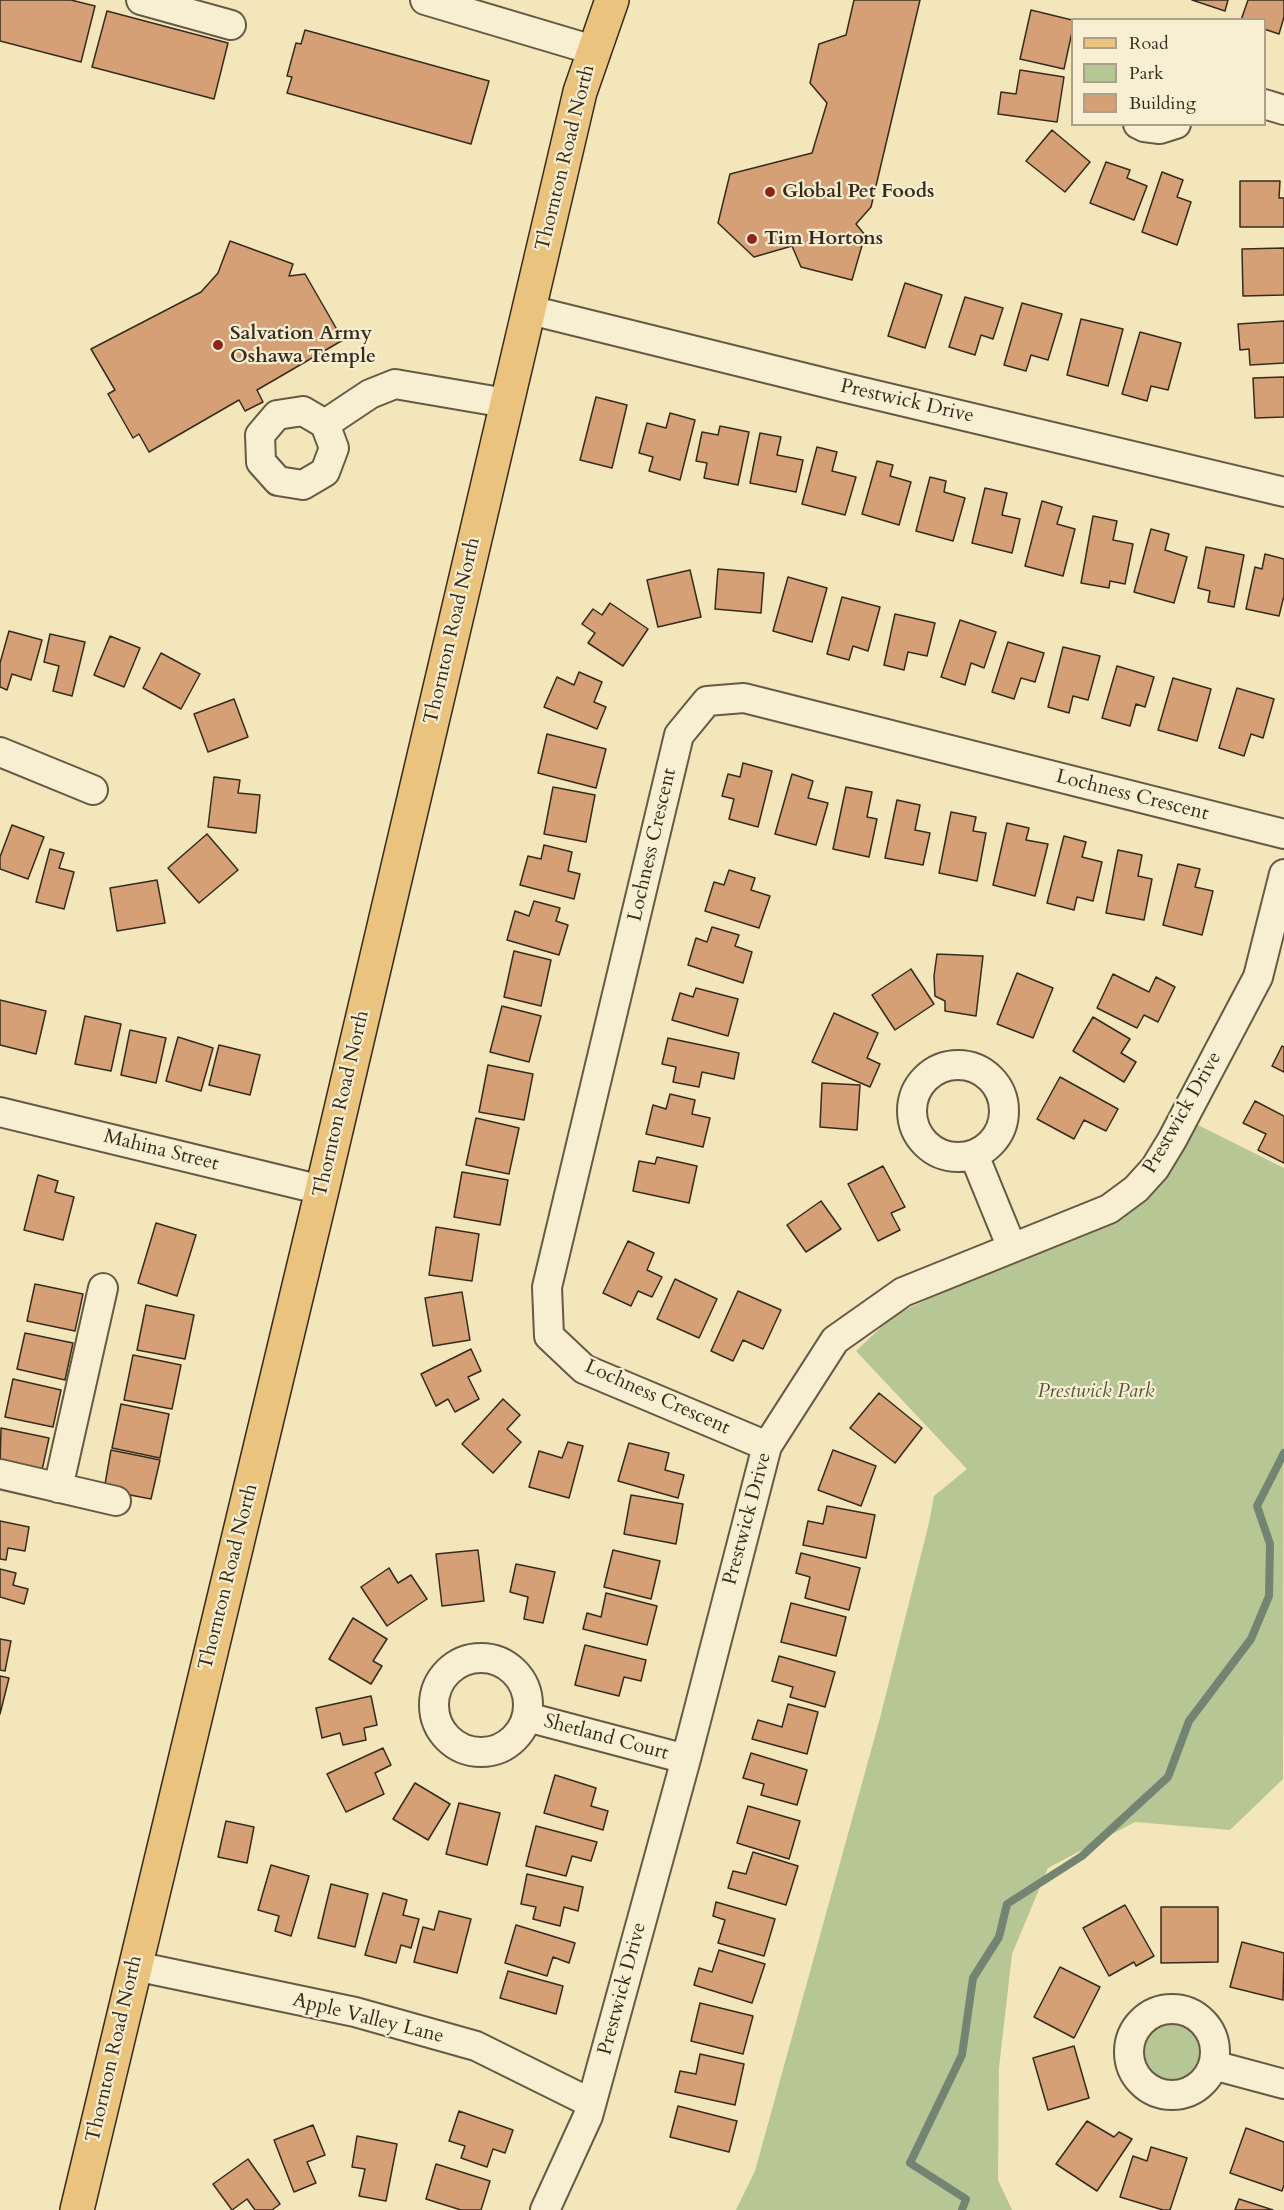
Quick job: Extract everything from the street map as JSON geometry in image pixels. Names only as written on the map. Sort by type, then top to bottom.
[{"type":"main road","name":"Thornton Road North","points":[[77,2210],[322,1190],[580,92],[612,0]]},
{"type":"street","points":[[141,0],[231,25]]},
{"type":"street","points":[[425,0],[506,11],[593,50]]},
{"type":"street","points":[[1266,105],[1284,110]]},
{"type":"street","points":[[1141,126],[1160,129],[1170,126]]},
{"type":"street","name":"Prestwick Drive","points":[[530,310],[819,382],[1284,492]]},
{"type":"street","points":[[325,424],[370,394],[395,384],[506,403]]},
{"type":"street","name":"Lochness Crescent","points":[[767,1446],[584,1369],[549,1336],[547,1287],[679,735],[707,701],[744,698],[1284,834]]},
{"type":"street","points":[[0,752],[93,790]]},
{"type":"street","name":"Prestwick Drive","points":[[545,2210],[588,2116],[686,1759],[767,1446],[836,1340],[903,1292],[1109,1209],[1136,1189],[1155,1168],[1258,977],[1284,874]]},
{"type":"street","name":"Mahina Street","points":[[0,1112],[322,1190]]},
{"type":"street","points":[[974,1155],[1012,1248]]},
{"type":"street","points":[[58,1488],[103,1288]]},
{"type":"street","points":[[0,1474],[116,1501]]},
{"type":"street","name":"Shetland Court","points":[[527,1717],[686,1759]]},
{"type":"street","name":"Apple Valley Lane","points":[[135,1966],[355,2012],[476,2046],[591,2103]]},
{"type":"street","points":[[1213,2065],[1284,2084]]},
{"type":"green space","name":"Prestwick Park","points":[[1194,1123],[1284,1168],[1283,1779],[1230,1830],[1135,1822],[1048,1868],[1012,1954],[999,2068],[998,2180],[1012,2210],[736,2210],[755,2171],[880,1718],[934,1496],[967,1469],[856,1351],[893,1316],[940,1293],[1121,1220],[1148,1199],[1167,1177]]},
{"type":"green space","points":[[1172,2018],[1185,2021],[1195,2028],[1202,2038],[1205,2051],[1202,2064],[1195,2074],[1185,2081],[1172,2084],[1159,2081],[1149,2074],[1142,2064],[1139,2051],[1142,2038],[1149,2028],[1159,2021]]},
{"type":"building","points":[[0,0],[71,0],[95,6],[81,62],[0,41]]},
{"type":"building","points":[[854,0],[920,0],[871,207],[856,224],[865,235],[852,280],[801,267],[792,246],[754,257],[718,223],[730,174],[812,153],[827,103],[810,83],[819,44],[846,35]]},
{"type":"building","points":[[1192,0],[1228,0],[1225,11]]},
{"type":"building","points":[[1248,0],[1284,0],[1284,17],[1279,34],[1266,30],[1266,18],[1242,18]]},
{"type":"building","points":[[1031,10],[1071,20],[1071,37],[1064,69],[1020,59]]},
{"type":"building","points":[[107,11],[228,43],[214,99],[92,67]]},
{"type":"building","points":[[305,30],[489,81],[471,144],[287,93],[292,77],[287,76],[296,43],[301,44]]},
{"type":"building","points":[[1020,70],[1064,77],[1057,122],[998,114],[1001,92],[1016,94]]},
{"type":"building","points":[[1052,130],[1090,162],[1065,192],[1026,161]]},
{"type":"building","points":[[1106,162],[1130,170],[1127,178],[1147,186],[1134,220],[1090,203]]},
{"type":"building","points":[[1162,172],[1183,180],[1177,197],[1191,202],[1177,245],[1142,232]]},
{"type":"building","points":[[1240,181],[1280,181],[1279,198],[1284,198],[1284,227],[1240,227]]},
{"type":"building","name":"Salvation Army Oshawa Temple","points":[[230,241],[293,264],[289,276],[305,274],[343,340],[257,390],[263,402],[245,411],[239,400],[149,452],[139,434],[133,438],[108,394],[115,390],[91,349],[201,292],[218,273]]},
{"type":"building","points":[[1284,248],[1284,295],[1243,296],[1242,249]]},
{"type":"building","points":[[905,283],[942,295],[925,348],[888,336]]},
{"type":"building","points":[[965,297],[1003,308],[993,339],[981,335],[975,355],[949,347]]},
{"type":"building","points":[[1022,303],[1062,314],[1048,360],[1031,355],[1026,371],[1004,365]]},
{"type":"building","points":[[1081,319],[1123,329],[1108,386],[1067,375]]},
{"type":"building","points":[[1284,321],[1284,363],[1250,365],[1249,349],[1240,350],[1238,324]]},
{"type":"building","points":[[1140,332],[1181,343],[1168,390],[1151,386],[1147,401],[1122,394]]},
{"type":"building","points":[[1284,377],[1284,417],[1255,418],[1253,378]]},
{"type":"building","points":[[596,397],[627,405],[612,468],[580,460]]},
{"type":"building","points":[[670,413],[695,420],[680,480],[649,471],[653,457],[639,453],[647,423],[666,428]]},
{"type":"building","points":[[720,426],[749,432],[738,485],[704,478],[707,463],[696,461],[702,432],[718,435]]},
{"type":"building","points":[[760,433],[781,437],[777,455],[803,460],[796,492],[750,483]]},
{"type":"building","points":[[817,447],[837,452],[832,471],[856,477],[845,515],[802,504]]},
{"type":"building","points":[[877,461],[893,465],[890,476],[911,482],[899,525],[862,514]]},
{"type":"building","points":[[930,477],[946,481],[944,492],[965,498],[953,541],[916,531]]},
{"type":"building","points":[[985,488],[1007,493],[1002,515],[1020,519],[1012,553],[972,543]]},
{"type":"building","points":[[1042,501],[1062,507],[1057,524],[1075,529],[1063,576],[1025,566]]},
{"type":"building","points":[[1093,516],[1117,521],[1113,540],[1133,544],[1125,584],[1110,581],[1109,588],[1081,583]]},
{"type":"building","points":[[1151,529],[1169,534],[1165,550],[1187,557],[1174,603],[1134,592]]},
{"type":"building","points":[[1206,547],[1244,555],[1234,607],[1208,602],[1210,591],[1198,588]]},
{"type":"building","points":[[1265,554],[1284,559],[1284,596],[1279,616],[1246,609],[1255,567],[1262,569]]},
{"type":"building","points":[[718,569],[764,573],[761,613],[715,609]]},
{"type":"building","points":[[690,570],[701,617],[658,627],[647,580]]},
{"type":"building","points":[[788,577],[827,588],[812,642],[773,631]]},
{"type":"building","points":[[842,597],[880,607],[868,651],[853,646],[849,660],[827,654]]},
{"type":"building","points":[[610,603],[648,629],[623,666],[588,643],[595,633],[582,624],[593,609],[602,615]]},
{"type":"building","points":[[895,614],[935,623],[927,656],[908,652],[904,670],[884,665]]},
{"type":"building","points":[[960,620],[996,632],[984,668],[971,663],[965,685],[941,677]]},
{"type":"building","points":[[9,631],[42,640],[31,680],[12,674],[7,690],[0,687],[0,663]]},
{"type":"building","points":[[50,634],[85,642],[72,696],[53,691],[59,666],[44,662]]},
{"type":"building","points":[[110,636],[140,648],[124,687],[94,675]]},
{"type":"building","points":[[1008,642],[1044,653],[1035,682],[1021,678],[1014,699],[992,692]]},
{"type":"building","points":[[1063,647],[1100,656],[1088,700],[1073,696],[1069,713],[1048,707]]},
{"type":"building","points":[[161,653],[200,674],[181,709],[143,688]]},
{"type":"building","points":[[1117,666],[1154,677],[1145,707],[1136,704],[1130,726],[1102,718]]},
{"type":"building","points":[[579,672],[602,682],[594,702],[606,707],[597,729],[544,707],[557,677],[574,685]]},
{"type":"building","points":[[1173,678],[1211,689],[1197,741],[1158,730]]},
{"type":"building","points":[[1237,688],[1274,699],[1263,738],[1251,734],[1244,756],[1219,748]]},
{"type":"building","points":[[234,699],[248,737],[208,752],[194,714]]},
{"type":"building","points":[[547,734],[606,749],[596,788],[538,773]]},
{"type":"building","points":[[743,763],[772,771],[758,827],[729,819],[734,799],[722,796],[728,774],[740,777]]},
{"type":"building","points":[[792,774],[813,781],[808,798],[828,803],[816,845],[775,834]]},
{"type":"building","points":[[214,777],[240,780],[238,793],[260,795],[256,833],[208,827]]},
{"type":"building","points":[[553,787],[595,795],[586,842],[544,834]]},
{"type":"building","points":[[846,787],[872,792],[867,817],[877,819],[869,857],[833,849]]},
{"type":"building","points":[[897,800],[920,805],[915,830],[930,833],[923,865],[885,858]]},
{"type":"building","points":[[951,812],[976,817],[973,831],[986,833],[977,881],[939,873]]},
{"type":"building","points":[[1007,823],[1029,828],[1026,840],[1048,844],[1035,896],[993,885]]},
{"type":"building","points":[[12,825],[44,837],[28,879],[0,869],[0,857]]},
{"type":"building","points":[[207,834],[238,870],[199,903],[168,868]]},
{"type":"building","points":[[1064,836],[1086,842],[1082,857],[1102,862],[1093,901],[1077,897],[1074,910],[1047,903]]},
{"type":"building","points":[[544,845],[572,852],[568,871],[580,874],[574,899],[520,885],[528,856],[541,859]]},
{"type":"building","points":[[50,849],[64,853],[59,868],[74,872],[64,909],[36,902]]},
{"type":"building","points":[[1118,850],[1142,855],[1138,876],[1152,879],[1144,920],[1106,913]]},
{"type":"building","points":[[1178,864],[1200,869],[1195,887],[1213,891],[1202,935],[1163,925]]},
{"type":"building","points":[[729,870],[755,878],[751,890],[770,896],[759,928],[705,911],[714,882],[724,885]]},
{"type":"building","points":[[157,880],[165,923],[117,931],[110,888]]},
{"type":"building","points":[[534,901],[560,908],[556,921],[568,925],[559,955],[507,940],[515,911],[529,916]]},
{"type":"building","points":[[712,927],[739,935],[735,946],[752,952],[743,983],[688,965],[696,938],[707,942]]},
{"type":"building","points":[[514,951],[551,960],[541,1006],[504,997]]},
{"type":"building","points":[[937,954],[983,956],[976,1016],[945,1011],[945,1001],[935,996],[934,976]]},
{"type":"building","points":[[911,969],[934,1004],[895,1030],[872,995]]},
{"type":"building","points":[[1017,973],[1053,988],[1033,1038],[997,1024]]},
{"type":"building","points":[[1113,974],[1149,992],[1156,977],[1175,987],[1158,1022],[1144,1015],[1137,1028],[1097,1008]]},
{"type":"building","points":[[696,988],[738,999],[728,1036],[672,1020],[680,993],[693,997]]},
{"type":"building","points":[[0,1000],[46,1011],[36,1054],[0,1045]]},
{"type":"building","points":[[502,1006],[541,1016],[529,1062],[490,1052]]},
{"type":"building","points":[[834,1013],[878,1033],[867,1058],[880,1064],[870,1087],[812,1062]]},
{"type":"building","points":[[85,1016],[121,1024],[111,1071],[75,1064]]},
{"type":"building","points":[[1093,1017],[1130,1039],[1121,1053],[1136,1062],[1124,1082],[1073,1051]]},
{"type":"building","points":[[130,1030],[166,1038],[156,1083],[121,1075]]},
{"type":"building","points":[[178,1037],[213,1048],[201,1091],[166,1081]]},
{"type":"building","points":[[668,1038],[739,1053],[734,1079],[702,1072],[699,1087],[673,1082],[676,1067],[662,1064]]},
{"type":"building","points":[[219,1045],[260,1055],[250,1095],[209,1085]]},
{"type":"building","points":[[1282,1046],[1284,1047],[1284,1072],[1272,1066]]},
{"type":"building","points":[[488,1065],[533,1074],[524,1120],[479,1112]]},
{"type":"building","points":[[1060,1077],[1118,1109],[1106,1131],[1084,1120],[1074,1139],[1037,1119]]},
{"type":"building","points":[[822,1083],[860,1085],[857,1130],[820,1127]]},
{"type":"building","points":[[670,1094],[695,1100],[692,1114],[710,1118],[703,1147],[646,1134],[653,1105],[666,1109]]},
{"type":"building","points":[[1255,1101],[1284,1116],[1284,1163],[1258,1150],[1266,1134],[1243,1123]]},
{"type":"building","points":[[476,1118],[519,1128],[509,1174],[466,1165]]},
{"type":"building","points":[[657,1157],[697,1166],[689,1203],[633,1191],[639,1161],[655,1164]]},
{"type":"building","points":[[883,1166],[905,1207],[891,1213],[900,1230],[878,1241],[848,1184]]},
{"type":"building","points":[[462,1172],[508,1180],[500,1225],[454,1217]]},
{"type":"building","points":[[38,1175],[58,1181],[55,1192],[74,1197],[63,1240],[24,1230]]},
{"type":"building","points":[[821,1201],[841,1229],[806,1252],[787,1225]]},
{"type":"building","points":[[156,1223],[196,1235],[177,1296],[138,1283]]},
{"type":"building","points":[[436,1227],[479,1234],[472,1281],[429,1275]]},
{"type":"building","points":[[628,1241],[654,1253],[647,1270],[662,1277],[652,1297],[638,1291],[631,1306],[603,1293]]},
{"type":"building","points":[[675,1279],[717,1299],[699,1338],[657,1319]]},
{"type":"building","points":[[35,1284],[83,1294],[75,1331],[27,1321]]},
{"type":"building","points":[[738,1291],[781,1310],[763,1349],[743,1340],[733,1361],[711,1351]]},
{"type":"building","points":[[462,1292],[470,1340],[433,1346],[425,1298]]},
{"type":"building","points":[[146,1305],[194,1315],[185,1359],[137,1350]]},
{"type":"building","points":[[25,1333],[73,1343],[65,1380],[17,1369]]},
{"type":"building","points":[[471,1349],[481,1371],[468,1377],[479,1399],[455,1412],[448,1399],[436,1406],[421,1374]]},
{"type":"building","points":[[133,1355],[181,1365],[172,1409],[124,1400]]},
{"type":"building","points":[[13,1379],[61,1390],[53,1427],[5,1417]]},
{"type":"building","points":[[879,1393],[922,1428],[895,1463],[850,1428]]},
{"type":"building","points":[[503,1399],[520,1415],[507,1429],[521,1442],[493,1473],[462,1444]]},
{"type":"building","points":[[121,1404],[169,1414],[160,1458],[112,1448]]},
{"type":"building","points":[[1,1428],[49,1438],[41,1475],[0,1466]]},
{"type":"building","points":[[568,1442],[583,1446],[569,1498],[529,1487],[539,1451],[562,1458]]},
{"type":"building","points":[[629,1443],[669,1453],[665,1470],[684,1475],[678,1498],[618,1481]]},
{"type":"building","points":[[111,1450],[160,1460],[151,1499],[104,1490]]},
{"type":"building","points":[[833,1450],[876,1466],[861,1506],[818,1490]]},
{"type":"building","points":[[631,1495],[683,1504],[676,1544],[624,1534]]},
{"type":"building","points":[[827,1506],[875,1515],[866,1558],[803,1545],[808,1521],[823,1524]]},
{"type":"building","points":[[0,1521],[29,1527],[25,1551],[8,1548],[6,1560],[0,1559]]},
{"type":"building","points":[[478,1550],[484,1601],[442,1606],[436,1554]]},
{"type":"building","points":[[613,1550],[660,1561],[651,1599],[604,1587]]},
{"type":"building","points":[[801,1553],[860,1568],[849,1610],[805,1598],[810,1577],[796,1573]]},
{"type":"building","points":[[516,1564],[555,1572],[543,1623],[524,1619],[528,1597],[510,1592]]},
{"type":"building","points":[[389,1568],[398,1583],[411,1575],[427,1599],[387,1626],[361,1587]]},
{"type":"building","points":[[0,1569],[16,1573],[13,1585],[28,1589],[24,1604],[0,1597]]},
{"type":"building","points":[[606,1593],[657,1606],[647,1645],[583,1629],[587,1613],[601,1617]]},
{"type":"building","points":[[791,1603],[846,1617],[836,1656],[781,1642]]},
{"type":"building","points":[[353,1618],[387,1639],[373,1661],[382,1666],[371,1684],[329,1659]]},
{"type":"building","points":[[0,1639],[11,1641],[5,1671],[0,1670]]},
{"type":"building","points":[[585,1645],[646,1660],[641,1681],[624,1677],[619,1696],[575,1685]]},
{"type":"building","points":[[779,1656],[835,1672],[825,1707],[790,1697],[793,1687],[772,1681]]},
{"type":"building","points":[[0,1676],[9,1678],[0,1714]]},
{"type":"building","points":[[371,1696],[377,1725],[364,1728],[366,1740],[343,1745],[340,1733],[322,1738],[316,1708]]},
{"type":"building","points":[[788,1704],[818,1712],[807,1754],[752,1739],[758,1720],[782,1727]]},
{"type":"building","points":[[383,1748],[391,1765],[375,1773],[384,1794],[346,1812],[327,1774]]},
{"type":"building","points":[[751,1753],[807,1770],[797,1805],[761,1795],[764,1784],[743,1778]]},
{"type":"building","points":[[555,1775],[596,1788],[591,1806],[608,1811],[603,1830],[544,1813]]},
{"type":"building","points":[[415,1783],[450,1804],[428,1840],[393,1819]]},
{"type":"building","points":[[459,1803],[500,1813],[487,1865],[446,1854]]},
{"type":"building","points":[[748,1806],[800,1821],[789,1859],[737,1843]]},
{"type":"building","points":[[226,1821],[254,1827],[247,1863],[218,1857]]},
{"type":"building","points":[[536,1826],[597,1842],[591,1861],[572,1856],[566,1876],[526,1866]]},
{"type":"building","points":[[753,1852],[798,1866],[786,1905],[728,1888],[733,1871],[746,1874]]},
{"type":"building","points":[[271,1865],[309,1876],[291,1936],[275,1931],[279,1916],[258,1910]]},
{"type":"building","points":[[527,1874],[583,1887],[578,1911],[564,1907],[560,1926],[533,1919],[536,1907],[521,1904]]},
{"type":"building","points":[[331,1884],[368,1894],[355,1947],[318,1938]]},
{"type":"building","points":[[383,1893],[407,1900],[403,1915],[419,1919],[411,1948],[401,1945],[396,1963],[365,1955]]},
{"type":"building","points":[[716,1902],[775,1919],[764,1956],[718,1943],[725,1920],[713,1916]]},
{"type":"building","points":[[1125,1905],[1154,1956],[1136,1966],[1134,1962],[1109,1976],[1083,1928]]},
{"type":"building","points":[[1161,1907],[1218,1907],[1218,1962],[1161,1963]]},
{"type":"building","points":[[439,1911],[471,1919],[457,1973],[414,1962],[423,1927],[434,1930]]},
{"type":"building","points":[[516,1925],[575,1943],[569,1963],[553,1957],[547,1976],[505,1963]]},
{"type":"building","points":[[1242,1942],[1284,1953],[1283,2000],[1230,1987]]},
{"type":"building","points":[[719,1950],[765,1964],[752,2003],[694,1985],[699,1968],[712,1972]]},
{"type":"building","points":[[1060,1967],[1100,1987],[1074,2038],[1034,2017]]},
{"type":"building","points":[[508,1971],[563,1986],[556,2014],[500,1998]]},
{"type":"building","points":[[700,2003],[753,2016],[743,2054],[691,2041]]},
{"type":"building","points":[[1074,2046],[1089,2098],[1048,2110],[1033,2058]]},
{"type":"building","points":[[700,2054],[744,2064],[735,2105],[675,2092],[680,2071],[696,2074]]},
{"type":"building","points":[[678,2106],[737,2121],[729,2152],[670,2137]]},
{"type":"building","points":[[459,2111],[513,2130],[505,2153],[493,2149],[487,2167],[461,2158],[465,2146],[449,2141]]},
{"type":"building","points":[[1087,2121],[1114,2137],[1119,2132],[1132,2139],[1097,2191],[1056,2164]]},
{"type":"building","points":[[313,2125],[325,2155],[307,2162],[316,2183],[294,2192],[274,2140]]},
{"type":"building","points":[[1246,2128],[1284,2142],[1282,2191],[1230,2173]]},
{"type":"building","points":[[357,2136],[397,2144],[386,2201],[359,2196],[365,2169],[352,2167]]},
{"type":"building","points":[[1151,2147],[1187,2158],[1170,2210],[1120,2197],[1133,2156],[1147,2161]]},
{"type":"building","points":[[248,2159],[280,2204],[272,2210],[255,2210],[247,2199],[232,2210],[213,2184]]},
{"type":"building","points":[[436,2164],[490,2181],[481,2210],[461,2210],[426,2199]]},
{"type":"building","points":[[1239,2199],[1273,2210],[1235,2210]]},
{"type":"waterway","points":[[962,2210],[966,2199],[910,2163],[962,2055],[973,1978],[999,1937],[1007,1904],[1082,1856],[1168,1777],[1189,1721],[1251,1639],[1269,1596],[1270,1544],[1257,1506],[1284,1453]]},
{"type":"place","name":"Global Pet Foods","points":[[770,192]]},
{"type":"place","name":"Tim Hortons","points":[[752,239]]},
{"type":"place","name":"Salvation Army Oshawa Temple","points":[[218,345]]}]
